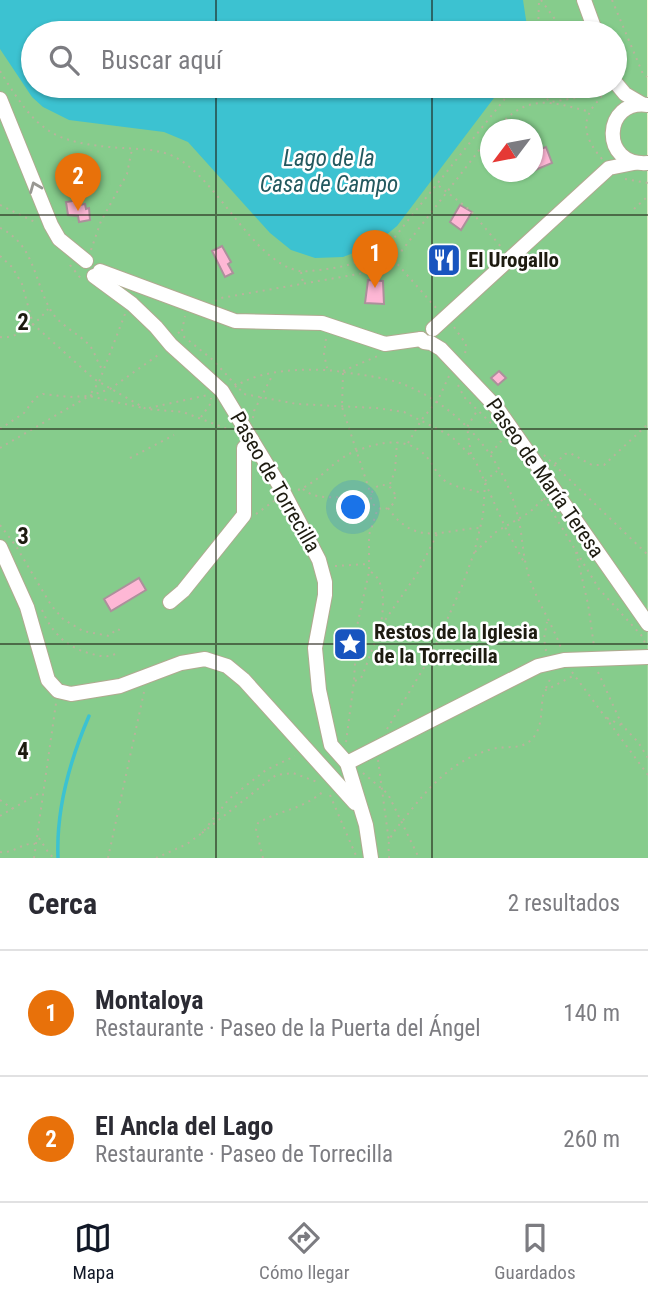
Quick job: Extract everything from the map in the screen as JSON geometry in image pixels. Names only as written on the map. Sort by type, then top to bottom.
[{"type":"street","points":[[584,0],[592,21]]},
{"type":"street","points":[[627,95],[646,104]]},
{"type":"street","name":"Paseo de Torrecilla","points":[[0,99],[59,239],[88,260],[85,271],[132,304],[219,394],[306,532],[323,570],[325,595],[314,665],[339,754],[366,825],[371,858]]},
{"type":"street","points":[[611,168],[613,128],[618,117],[628,108],[646,104]]},
{"type":"street","points":[[613,141],[620,155],[641,163]]},
{"type":"street","points":[[94,277],[236,321],[305,321],[331,325],[385,345],[428,337],[510,257],[611,168],[641,163]]},
{"type":"street","name":"Paseo de María Teresa","points":[[428,337],[456,368],[488,396],[505,434],[534,461],[648,624]]},
{"type":"street","points":[[170,602],[183,591],[244,515],[244,448],[248,438]]},
{"type":"street","points":[[6,548],[27,607],[48,680],[60,692],[79,693],[143,679],[181,663],[196,660],[217,662],[227,666],[244,680],[359,807]]},
{"type":"street","points":[[308,749],[339,754],[377,750],[526,671],[550,662],[647,649]]},
{"type":"path","points":[[539,21],[540,0]]},
{"type":"path","points":[[540,0],[556,21]]},
{"type":"path","points":[[612,0],[621,21]]},
{"type":"path","points":[[627,36],[643,74],[647,77]]},
{"type":"path","points":[[0,71],[22,107],[43,128],[63,139],[149,149],[174,157],[210,187],[262,248],[277,261],[301,271],[338,268],[376,255],[398,234],[439,185],[506,98]]},
{"type":"path","points":[[546,98],[551,102],[590,112]]},
{"type":"path","points":[[506,119],[525,105],[576,98]]},
{"type":"path","points":[[601,98],[590,112],[587,137],[611,168],[648,183]]},
{"type":"path","points":[[88,260],[101,221],[127,174],[133,148]]},
{"type":"path","points":[[206,311],[221,298],[370,272],[393,258],[480,150]]},
{"type":"path","points":[[439,185],[470,210],[510,257]]},
{"type":"path","points":[[634,209],[648,196]]},
{"type":"path","points":[[0,205],[44,227],[51,225]]},
{"type":"path","points":[[0,228],[16,239],[27,253],[50,308],[91,347],[100,368],[104,370]]},
{"type":"path","points":[[0,256],[12,267],[22,284],[33,324],[99,382],[146,409],[179,400],[219,394],[244,380],[307,368],[327,369],[401,384],[436,402],[467,427],[490,454],[514,503],[525,565]]},
{"type":"path","points":[[393,258],[466,344],[466,353],[408,444]]},
{"type":"path","points":[[69,264],[94,277]]},
{"type":"path","points":[[301,271],[304,285]]},
{"type":"path","points":[[89,396],[99,382],[124,316],[132,304]]},
{"type":"path","points":[[0,448],[89,396],[110,389],[150,363],[181,333],[188,305]]},
{"type":"path","points":[[0,337],[8,338],[33,324],[50,308]]},
{"type":"path","points":[[327,369],[324,346],[331,325]]},
{"type":"path","points":[[156,327],[181,333],[214,360],[244,394],[404,412],[451,436],[472,455]]},
{"type":"path","points":[[342,372],[380,355]]},
{"type":"path","points":[[456,368],[458,386],[464,397],[495,426]]},
{"type":"path","points":[[342,372],[342,407],[372,503],[378,508],[388,509],[405,527],[437,534],[480,528]]},
{"type":"path","points":[[0,429],[24,413],[35,398],[43,394],[89,396],[146,409],[183,412],[248,438],[254,411],[272,374]]},
{"type":"path","points":[[200,418],[219,394]]},
{"type":"path","points":[[477,411],[467,427],[472,455],[525,565],[564,660],[648,775]]},
{"type":"path","points":[[555,464],[565,454],[570,453],[592,465],[604,465],[648,424]]},
{"type":"path","points":[[490,454],[505,434]]},
{"type":"path","points":[[130,458],[174,435]]},
{"type":"path","points":[[389,486],[395,471],[397,441]]},
{"type":"path","points":[[244,515],[255,514],[284,494],[303,488],[355,451],[397,441],[408,444],[428,458],[447,483],[484,494]]},
{"type":"path","points":[[534,461],[546,455],[648,555]]},
{"type":"path","points":[[389,858],[377,750],[384,733],[395,720],[431,656],[474,553],[484,516],[484,482],[498,470]]},
{"type":"path","points":[[371,495],[376,486],[389,486],[394,492],[395,500],[388,509]]},
{"type":"path","points":[[303,488],[309,494],[318,496],[371,495]]},
{"type":"path","points":[[541,492],[599,589],[647,649]]},
{"type":"path","points":[[474,553],[496,532],[530,512],[544,498]]},
{"type":"path","points":[[378,508],[369,535],[369,572],[357,626],[354,681],[345,747],[339,754],[392,801],[400,824],[419,858]]},
{"type":"path","points":[[0,525],[16,546],[51,605],[63,619],[92,633],[109,636],[117,629],[122,631]]},
{"type":"path","points":[[380,626],[417,574],[437,534]]},
{"type":"path","points":[[574,547],[588,604],[599,673],[622,725],[648,758]]},
{"type":"path","points":[[6,548],[17,558]]},
{"type":"path","points":[[323,570],[347,564],[369,564]]},
{"type":"path","points":[[354,681],[361,678],[376,644],[380,626],[383,602],[381,585],[376,575],[369,572]]},
{"type":"path","points":[[39,604],[51,629],[72,648],[106,657],[115,654]]},
{"type":"path","points":[[389,842],[429,788],[447,771],[492,749],[514,747],[531,740],[539,727],[544,691],[574,676]]},
{"type":"path","points":[[108,858],[144,688],[143,679]]},
{"type":"path","points":[[34,858],[42,792],[60,692]]},
{"type":"path","points":[[605,718],[622,725]]},
{"type":"path","points":[[202,834],[229,799],[266,770],[308,749]]},
{"type":"path","points":[[156,858],[187,844],[276,775],[285,772],[305,776],[327,788],[358,858]]},
{"type":"path","points":[[263,858],[256,829],[258,824],[294,810],[327,788]]},
{"type":"path","points":[[0,816],[42,792]]},
{"type":"path","points":[[0,800],[13,809]]},
{"type":"path","points":[[38,837],[55,858]]},
{"type":"path","points":[[0,852],[6,853],[30,843],[37,844]]},
{"type":"path","points":[[6,853],[6,858]]},
{"type":"green space","points":[[0,0],[647,0],[648,858],[0,858]]},
{"type":"water","name":"Lago de la Casa de Campo","points":[[0,0],[523,0],[526,21],[21,21],[21,80],[0,49]]},
{"type":"water","name":"Lago de la Casa de Campo","points":[[33,98],[494,98],[397,226],[374,245],[343,257],[315,258],[291,250],[270,233],[188,142],[164,132],[69,120],[43,107]]},
{"type":"building","points":[[546,147],[552,163],[543,167],[543,148]]},
{"type":"building","points":[[79,200],[79,205],[85,204],[86,209],[89,208],[90,220],[79,222],[78,216],[68,215],[66,202]]},
{"type":"building","points":[[460,205],[472,212],[461,230],[450,222]]},
{"type":"building","points":[[222,246],[231,262],[228,264],[233,273],[225,277],[212,251]]},
{"type":"building","name":"El Urogallo","points":[[450,248],[456,266],[438,271],[432,253]]},
{"type":"building","points":[[368,280],[383,281],[384,304],[365,303]]},
{"type":"building","points":[[499,371],[506,378],[498,385],[491,378]]},
{"type":"building","points":[[139,578],[146,590],[111,611],[104,599]]},
{"type":"waterway","points":[[58,858],[62,803],[76,750],[89,716]]},
{"type":"place","name":"El Ancla del Lago","points":[[78,211]]},
{"type":"place","name":"El Urogallo","points":[[444,260]]},
{"type":"place","name":"Montaloya","points":[[375,288]]},
{"type":"place","name":"Restos de la Iglesia de la Torrecilla","points":[[350,644]]}]
